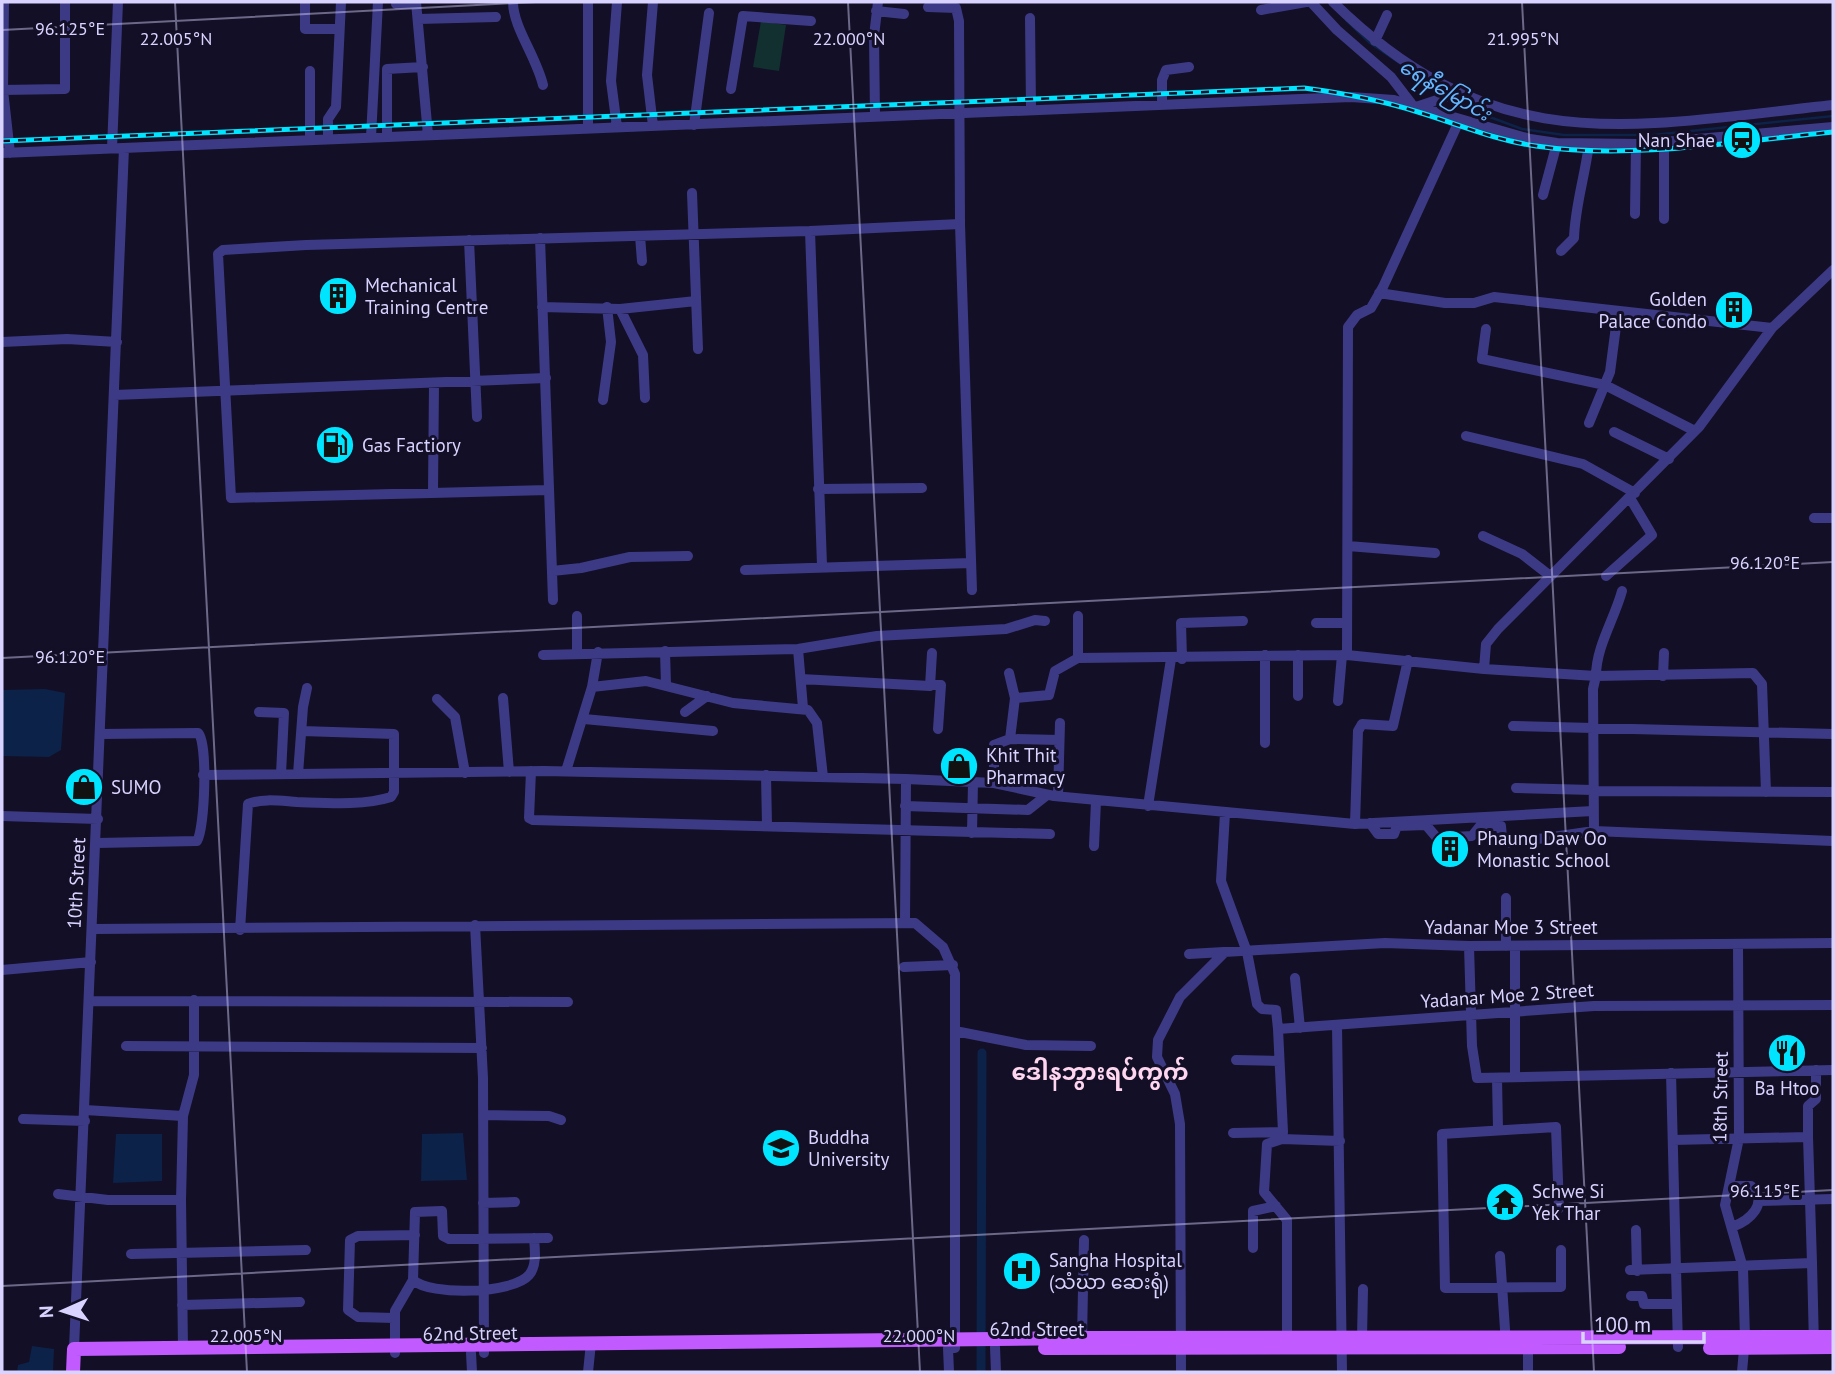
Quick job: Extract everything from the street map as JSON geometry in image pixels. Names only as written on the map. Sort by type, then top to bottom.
[{"type":"main road","name":"62nd Street","points":[[146,1352],[1181,1343],[1744,1343],[1814,1342],[1833,1337]]},
{"type":"main road","name":"62nd Street","points":[[991,1345],[1082,1338],[1181,1343]]},
{"type":"main road","name":"62nd Street","points":[[1342,1343],[1362,1338],[1506,1342],[1528,1347],[1678,1343]]},
{"type":"main road","name":"62nd Street","points":[[1814,1342],[1833,1347]]},
{"type":"main road","name":"62nd Street","points":[[74,1360],[183,1348],[303,1351]]},
{"type":"street","points":[[5,2],[2,90],[6,153],[875,117],[1031,108],[1351,97],[1417,105],[1530,139],[1557,143],[1636,144],[1833,127]]},
{"type":"street","points":[[2,90],[65,89],[65,2]]},
{"type":"street","name":"10th Street","points":[[74,1360],[117,342],[118,2]]},
{"type":"street","points":[[305,2],[306,29],[339,29]]},
{"type":"street","points":[[328,139],[328,119],[336,107],[341,2]]},
{"type":"street","points":[[371,137],[378,2]]},
{"type":"street","points":[[513,2],[514,22],[536,57],[544,85]]},
{"type":"street","points":[[588,2],[588,128]]},
{"type":"street","points":[[617,2],[611,81],[617,127]]},
{"type":"street","points":[[653,2],[647,75],[653,126]]},
{"type":"street","points":[[731,89],[748,15],[746,2]]},
{"type":"street","points":[[748,15],[757,2]]},
{"type":"street","points":[[1261,10],[1306,2]]},
{"type":"street","points":[[1311,2],[1337,30],[1391,76],[1417,105]]},
{"type":"street","points":[[1333,2],[1375,41],[1457,94],[1533,118],[1585,124],[1646,123],[1833,105]]},
{"type":"street","points":[[396,4],[416,3],[428,135]]},
{"type":"street","points":[[875,117],[873,58],[877,6],[904,14]]},
{"type":"street","points":[[928,7],[957,8],[960,224],[972,590]]},
{"type":"street","points":[[694,124],[709,13]]},
{"type":"street","points":[[748,15],[811,21]]},
{"type":"street","points":[[1375,41],[1387,15]]},
{"type":"street","points":[[418,19],[496,17]]},
{"type":"street","points":[[1030,18],[1031,108]]},
{"type":"street","points":[[375,69],[423,67]]},
{"type":"street","points":[[1163,104],[1162,80],[1166,71],[1189,67]]},
{"type":"street","points":[[387,69],[387,136]]},
{"type":"street","points":[[310,71],[310,139]]},
{"type":"street","points":[[1417,105],[1457,94]]},
{"type":"street","points":[[1338,701],[1347,622],[1347,335],[1352,319],[1371,308],[1379,293],[1460,119]]},
{"type":"street","points":[[1664,142],[1664,219]]},
{"type":"street","points":[[1543,195],[1557,143]]},
{"type":"street","points":[[1561,251],[1574,239],[1576,206],[1583,190],[1589,144]]},
{"type":"street","points":[[1635,214],[1636,144]]},
{"type":"street","points":[[692,193],[698,349]]},
{"type":"street","points":[[549,490],[231,498],[217,256],[221,251],[469,240],[810,231],[960,224]]},
{"type":"street","points":[[810,231],[822,565]]},
{"type":"street","points":[[640,236],[642,261]]},
{"type":"street","points":[[540,238],[552,600]]},
{"type":"street","points":[[469,240],[477,417]]},
{"type":"street","points":[[1484,669],[1485,649],[1489,639],[1549,575],[1695,432],[1772,328],[1833,270]]},
{"type":"street","points":[[1379,293],[1445,303],[1474,303],[1494,297],[1772,328]]},
{"type":"street","points":[[542,307],[620,309],[696,301]]},
{"type":"street","points":[[603,400],[611,342],[607,307]]},
{"type":"street","points":[[620,309],[643,355],[645,398]]},
{"type":"street","points":[[1589,423],[1613,358],[1618,310]]},
{"type":"street","points":[[1486,329],[1482,359],[1605,385],[1695,432]]},
{"type":"street","points":[[2,342],[66,339],[117,342]]},
{"type":"street","points":[[114,395],[545,378]]},
{"type":"street","points":[[433,491],[434,384]]},
{"type":"street","points":[[1614,432],[1669,459]]},
{"type":"street","points":[[1466,436],[1583,464],[1632,496],[1652,535],[1606,576]]},
{"type":"street","points":[[818,489],[922,488]]},
{"type":"street","points":[[1814,518],[1833,518]]},
{"type":"street","points":[[1483,536],[1522,554],[1549,575]]},
{"type":"street","points":[[1348,546],[1435,554]]},
{"type":"street","points":[[552,571],[581,568],[630,557],[688,556]]},
{"type":"street","points":[[745,570],[805,570],[822,565],[971,563]]},
{"type":"street","points":[[1594,831],[1596,654],[1612,625],[1622,591]]},
{"type":"street","points":[[577,615],[577,654]]},
{"type":"street","points":[[1078,616],[1078,658]]},
{"type":"street","points":[[543,655],[798,649],[877,636],[1006,629],[1035,620],[1045,621]]},
{"type":"street","points":[[1169,625],[1243,621]]},
{"type":"street","points":[[1316,623],[1347,622]]},
{"type":"street","points":[[1147,806],[1181,624]]},
{"type":"street","points":[[798,649],[803,708]]},
{"type":"street","points":[[665,651],[666,684]]},
{"type":"street","points":[[566,771],[584,719],[598,652]]},
{"type":"street","points":[[932,653],[932,685]]},
{"type":"street","points":[[1663,676],[1664,653]]},
{"type":"street","points":[[1015,698],[1049,695],[1055,671],[1078,658],[1176,659],[1265,654],[1344,655],[1484,669],[1596,676],[1753,674],[1759,677],[1762,684],[1766,792]]},
{"type":"street","points":[[1265,654],[1265,743]]},
{"type":"street","points":[[1298,655],[1298,696]]},
{"type":"street","points":[[1355,824],[1359,731],[1362,724],[1394,726],[1408,660]]},
{"type":"street","points":[[1009,673],[1015,698],[1010,738]]},
{"type":"street","points":[[801,679],[941,685],[938,729]]},
{"type":"street","points":[[592,687],[638,681],[666,684],[742,705],[803,708],[811,712],[817,723],[823,777]]},
{"type":"street","points":[[298,774],[307,688]]},
{"type":"street","points":[[685,712],[707,696]]},
{"type":"street","points":[[503,698],[509,772]]},
{"type":"street","points":[[436,699],[455,717],[465,773]]},
{"type":"street","points":[[259,712],[284,713],[281,775]]},
{"type":"street","points":[[584,719],[713,731]]},
{"type":"street","points":[[1052,796],[1060,723]]},
{"type":"street","points":[[1513,726],[1833,734]]},
{"type":"street","points":[[240,930],[248,804],[266,801],[327,803],[387,799],[394,792],[394,734],[302,731]]},
{"type":"street","points":[[97,844],[197,841],[201,830],[203,775],[203,744],[198,733],[100,734]]},
{"type":"street","points":[[994,783],[995,745],[1010,738],[1059,740]]},
{"type":"street","points":[[531,771],[531,819],[1050,834]]},
{"type":"street","points":[[203,775],[396,775],[566,771],[906,779],[994,783],[1024,787],[1052,796],[1096,801],[1355,824],[1593,811]]},
{"type":"street","points":[[766,775],[767,825]]},
{"type":"street","points":[[905,922],[906,779]]},
{"type":"street","points":[[972,833],[973,782]]},
{"type":"street","points":[[1516,788],[1833,792]]},
{"type":"street","points":[[905,806],[1028,810],[1052,796]]},
{"type":"street","points":[[1094,846],[1096,801]]},
{"type":"street","points":[[1225,813],[1221,881],[1247,952],[1257,1004],[1262,1009],[1276,1010],[1282,1135]]},
{"type":"street","points":[[2,816],[98,818]]},
{"type":"street","points":[[1370,823],[1378,834],[1394,834],[1397,826],[1426,825],[1437,838],[1472,835],[1480,826],[1501,826],[1502,838],[1510,843],[1594,831],[1833,841]]},
{"type":"street","points":[[1506,898],[1516,1013],[1515,1077]]},
{"type":"street","points":[[93,929],[915,923],[926,930],[948,953],[953,965],[956,1031],[957,1345],[948,1372]]},
{"type":"street","points":[[472,1372],[480,1350],[483,1290],[482,1048],[475,925]]},
{"type":"street","name":"Yadanar Moe 3 Street","points":[[1189,954],[1385,943],[1510,946],[1833,943]]},
{"type":"street","name":"18th Street","points":[[1738,944],[1739,1138],[1725,1205],[1743,1268],[1742,1372]]},
{"type":"street","points":[[1469,946],[1474,1074],[1478,1078],[1833,1070]]},
{"type":"street","points":[[1181,1372],[1180,1124],[1175,1094],[1160,1063],[1157,1045],[1180,997],[1225,952]]},
{"type":"street","points":[[2,970],[91,962]]},
{"type":"street","points":[[904,967],[953,965]]},
{"type":"street","points":[[1295,978],[1300,1028]]},
{"type":"street","points":[[183,1348],[183,1116],[193,1081],[194,1000]]},
{"type":"street","points":[[89,1001],[568,1002]]},
{"type":"street","name":"Yadanar Moe 2 Street","points":[[1278,1029],[1594,1006],[1833,1005]]},
{"type":"street","points":[[1337,1025],[1342,1372]]},
{"type":"street","points":[[956,1031],[1026,1045],[1091,1046]]},
{"type":"street","points":[[126,1046],[482,1048]]},
{"type":"street","points":[[1236,1060],[1279,1061]]},
{"type":"street","points":[[1814,1342],[1808,1106],[1816,1100],[1816,1070]]},
{"type":"street","points":[[1671,1073],[1678,1343]]},
{"type":"street","points":[[1497,1078],[1497,1129]]},
{"type":"street","points":[[23,1119],[85,1115],[183,1116]]},
{"type":"street","points":[[483,1115],[549,1115],[561,1120]]},
{"type":"street","points":[[1559,1208],[1556,1127],[1442,1134],[1443,1284],[1447,1289],[1501,1290],[1562,1286],[1561,1250]]},
{"type":"street","points":[[1233,1133],[1340,1141]]},
{"type":"street","points":[[1282,1135],[1266,1147],[1265,1192],[1287,1220],[1287,1343]]},
{"type":"street","points":[[1673,1140],[1808,1137]]},
{"type":"street","points":[[1729,1186],[1751,1186],[1757,1192],[1759,1201],[1751,1218],[1732,1227]]},
{"type":"street","points":[[58,1194],[181,1200]]},
{"type":"street","points":[[1759,1201],[1833,1199]]},
{"type":"street","points":[[483,1203],[515,1202]]},
{"type":"street","points":[[1253,1248],[1253,1211],[1276,1206]]},
{"type":"street","points":[[395,1349],[394,1318],[397,1306],[414,1280],[415,1212],[441,1211],[444,1238],[548,1238]]},
{"type":"street","points":[[1636,1230],[1633,1270],[1812,1264]]},
{"type":"street","points":[[394,1318],[358,1317],[348,1310],[350,1240],[358,1236],[415,1235]]},
{"type":"street","points":[[414,1280],[430,1290],[483,1290],[504,1286],[529,1275],[534,1265],[534,1238]]},
{"type":"street","points":[[1082,1338],[1084,1240]]},
{"type":"street","points":[[131,1254],[306,1250]]},
{"type":"street","points":[[1500,1256],[1506,1342]]},
{"type":"street","points":[[1362,1338],[1363,1289]]},
{"type":"street","points":[[1631,1296],[1642,1296],[1646,1304],[1677,1304]]},
{"type":"street","points":[[182,1305],[300,1301]]},
{"type":"street","points":[[991,1345],[996,1372]]},
{"type":"street","points":[[588,1372],[591,1347]]},
{"type":"street","points":[[1528,1347],[1528,1372]]},
{"type":"green space","points":[[761,21],[786,25],[779,71],[753,67]]},
{"type":"water","points":[[45,689],[65,693],[61,750],[49,757],[2,756],[2,690]]},
{"type":"water","points":[[463,1133],[467,1180],[421,1181],[422,1134]]},
{"type":"water","points":[[116,1134],[162,1134],[162,1181],[113,1183]]},
{"type":"water","points":[[32,1346],[54,1349],[53,1372],[17,1372],[18,1365],[29,1362]]},
{"type":"waterway","name":"ရေနီမြောင်း","points":[[1346,20],[1370,43],[1444,93]]},
{"type":"waterway","name":"ရေနီမြောင်း","points":[[1453,99],[1471,110],[1522,129],[1564,135],[1653,135],[1833,116]]},
{"type":"waterway","points":[[981,1372],[982,1053]]},
{"type":"railway","points":[[2,141],[1304,88],[1390,104],[1505,140],[1572,150],[1684,148],[1833,132]]},
{"type":"place","name":"Nan Shae","points":[[1742,140]]},
{"type":"place","name":"Mechanical Training Centre","points":[[338,296]]},
{"type":"place","name":"Golden Palace Condo","points":[[1734,310]]},
{"type":"place","name":"Gas Factiory","points":[[335,445]]},
{"type":"place","name":"Khit Thit Pharmacy","points":[[959,766]]},
{"type":"place","name":"SUMO","points":[[84,787]]},
{"type":"place","name":"Phaung Daw Oo Monastic School","points":[[1450,849]]},
{"type":"place","name":"Ba Htoo","points":[[1787,1053]]},
{"type":"place","name":"Buddha University","points":[[781,1148]]},
{"type":"place","name":"Schwe Si Yek Thar","points":[[1505,1202]]},
{"type":"place","name":"Sangha Hospital (သံဃာ ဆေးရုံ)","points":[[1022,1271]]},
{"type":"district","name":"ဒေါနဘွားရပ်ကွက်","points":[[1100,1072]]}]
